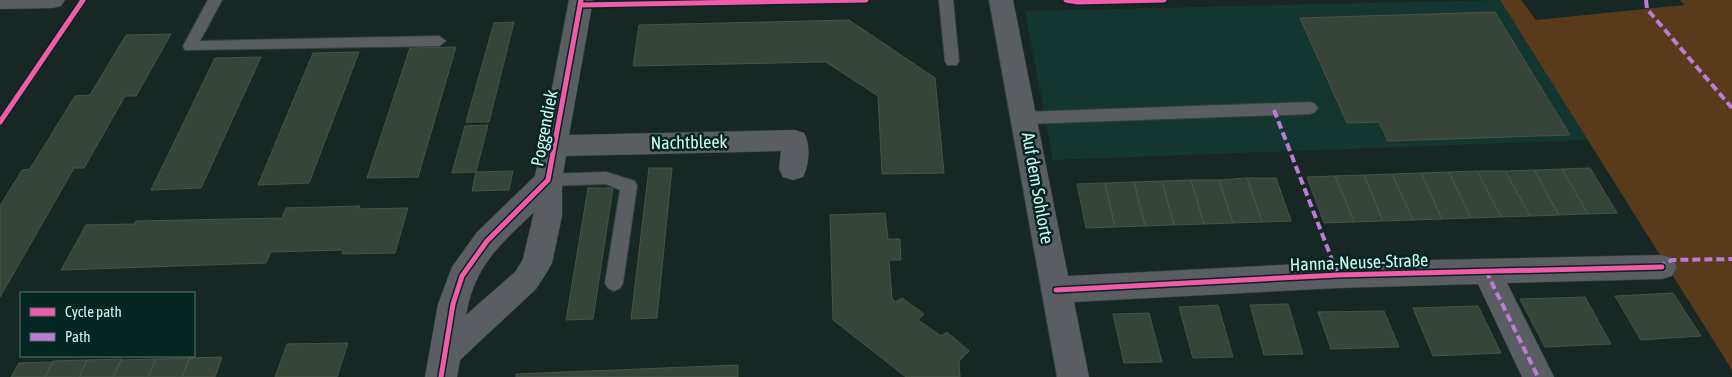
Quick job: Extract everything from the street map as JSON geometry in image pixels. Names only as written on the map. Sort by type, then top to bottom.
[{"type":"street","points":[[0,1],[54,0]]},
{"type":"street","name":"Poggendiek","points":[[444,364],[526,280],[537,263],[548,216],[548,180],[581,0]]},
{"type":"street","name":"Auf dem Sohlorte","points":[[1001,0],[1025,118],[1072,377]]},
{"type":"street","name":"Nachtbleek","points":[[555,146],[795,140],[793,169]]},
{"type":"street","name":"Poggendiek","points":[[444,364],[455,297],[468,264],[490,238],[548,180]]},
{"type":"street","name":"Hanna-Neuse-Straße","points":[[1056,290],[1338,275],[1662,267]]},
{"type":"street","points":[[1486,271],[1538,377]]},
{"type":"lane","points":[[215,0],[190,46],[439,41]]},
{"type":"lane","points":[[946,0],[952,61]]},
{"type":"lane","points":[[1025,118],[1310,108]]},
{"type":"lane","points":[[548,180],[606,178],[629,186],[614,283]]},
{"type":"shaded area","points":[[1500,0],[1588,140],[1053,160],[1025,11]]},
{"type":"shaded area","points":[[1500,0],[1521,0],[1536,20],[1684,5],[1680,0],[1732,0],[1732,370]]},
{"type":"building","points":[[1495,12],[1570,135],[1388,141],[1379,122],[1347,123],[1300,18]]},
{"type":"building","points":[[849,20],[935,78],[944,173],[882,174],[878,96],[826,62],[633,66],[639,25]]},
{"type":"building","points":[[514,22],[489,122],[466,122],[494,23]]},
{"type":"building","points":[[171,34],[136,96],[125,96],[84,168],[74,168],[0,297],[0,206],[22,170],[30,169],[75,96],[90,95],[126,35]]},
{"type":"building","points":[[456,47],[418,177],[367,178],[410,48]]},
{"type":"building","points":[[359,52],[309,183],[258,185],[313,53]]},
{"type":"building","points":[[261,57],[201,188],[151,190],[215,58]]},
{"type":"building","points":[[488,125],[476,172],[452,173],[465,126]]},
{"type":"building","points":[[649,168],[672,168],[657,318],[631,319]]},
{"type":"building","points":[[1590,168],[1617,213],[1588,214],[1562,169]]},
{"type":"building","points":[[1562,169],[1588,214],[1559,215],[1534,170]]},
{"type":"building","points":[[1534,170],[1559,215],[1530,216],[1505,171]]},
{"type":"building","points":[[513,171],[509,190],[472,191],[476,172]]},
{"type":"building","points":[[1477,171],[1501,217],[1471,218],[1449,172]]},
{"type":"building","points":[[1477,171],[1505,171],[1530,216],[1501,217]]},
{"type":"building","points":[[1449,172],[1471,218],[1442,219],[1421,173]]},
{"type":"building","points":[[1421,173],[1442,219],[1413,220],[1392,174]]},
{"type":"building","points":[[1392,174],[1413,220],[1383,221],[1364,175]]},
{"type":"building","points":[[1364,175],[1383,221],[1354,222],[1335,176]]},
{"type":"building","points":[[1335,176],[1354,222],[1324,223],[1307,177]]},
{"type":"building","points":[[1247,178],[1262,222],[1233,223],[1219,180]]},
{"type":"building","points":[[1247,178],[1276,178],[1291,221],[1262,222]]},
{"type":"building","points":[[1191,180],[1204,224],[1174,225],[1162,181]]},
{"type":"building","points":[[1191,180],[1219,180],[1233,223],[1204,224]]},
{"type":"building","points":[[1162,181],[1174,225],[1145,226],[1134,182]]},
{"type":"building","points":[[1134,182],[1145,226],[1115,227],[1105,183]]},
{"type":"building","points":[[1105,183],[1115,227],[1086,228],[1077,184]]},
{"type":"building","points":[[588,188],[613,188],[593,319],[566,320]]},
{"type":"building","points":[[360,206],[359,209],[408,208],[395,253],[342,254],[343,250],[271,252],[266,263],[61,270],[86,225],[134,224],[136,221],[282,218],[286,208]]},
{"type":"building","points":[[885,213],[888,239],[900,239],[901,260],[889,260],[892,298],[895,302],[902,298],[924,314],[918,320],[941,336],[947,332],[969,351],[959,361],[960,377],[906,377],[833,320],[830,215]]},
{"type":"building","points":[[1673,293],[1701,336],[1641,340],[1615,296]]},
{"type":"building","points":[[1585,297],[1611,344],[1545,347],[1520,299]]},
{"type":"building","points":[[1288,304],[1303,354],[1264,355],[1250,305]]},
{"type":"building","points":[[1218,305],[1233,357],[1193,358],[1179,307]]},
{"type":"building","points":[[1478,306],[1501,353],[1433,356],[1413,308]]},
{"type":"building","points":[[1384,311],[1399,347],[1331,349],[1318,312]]},
{"type":"building","points":[[1149,313],[1162,362],[1124,363],[1113,314]]},
{"type":"building","points":[[348,343],[337,377],[275,377],[287,344]]},
{"type":"building","points":[[222,357],[215,377],[182,377],[189,358]]},
{"type":"building","points":[[190,358],[182,377],[148,377],[156,359]]},
{"type":"building","points":[[122,359],[113,377],[79,377],[87,360]]},
{"type":"building","points":[[156,359],[148,377],[113,377],[121,360]]},
{"type":"building","points":[[87,360],[79,377],[45,377],[53,361]]},
{"type":"building","points":[[53,362],[45,377],[11,377],[19,363]]},
{"type":"building","points":[[738,365],[738,377],[516,377],[516,374]]},
{"type":"marked path","points":[[1646,0],[1647,9],[1732,108]]},
{"type":"marked path","points":[[1274,110],[1338,275]]},
{"type":"marked path","points":[[1658,267],[1672,260],[1732,259]]},
{"type":"marked path","points":[[1486,271],[1538,377]]},
{"type":"cycle path","points":[[0,122],[83,0]]},
{"type":"cycle path","points":[[441,377],[453,304],[462,276],[469,263],[477,251],[548,180],[581,0]]},
{"type":"cycle path","points":[[580,5],[866,0]]},
{"type":"cycle path","points":[[1066,0],[1078,2],[1164,0]]},
{"type":"cycle path","points":[[1056,290],[1338,275],[1662,267]]}]
